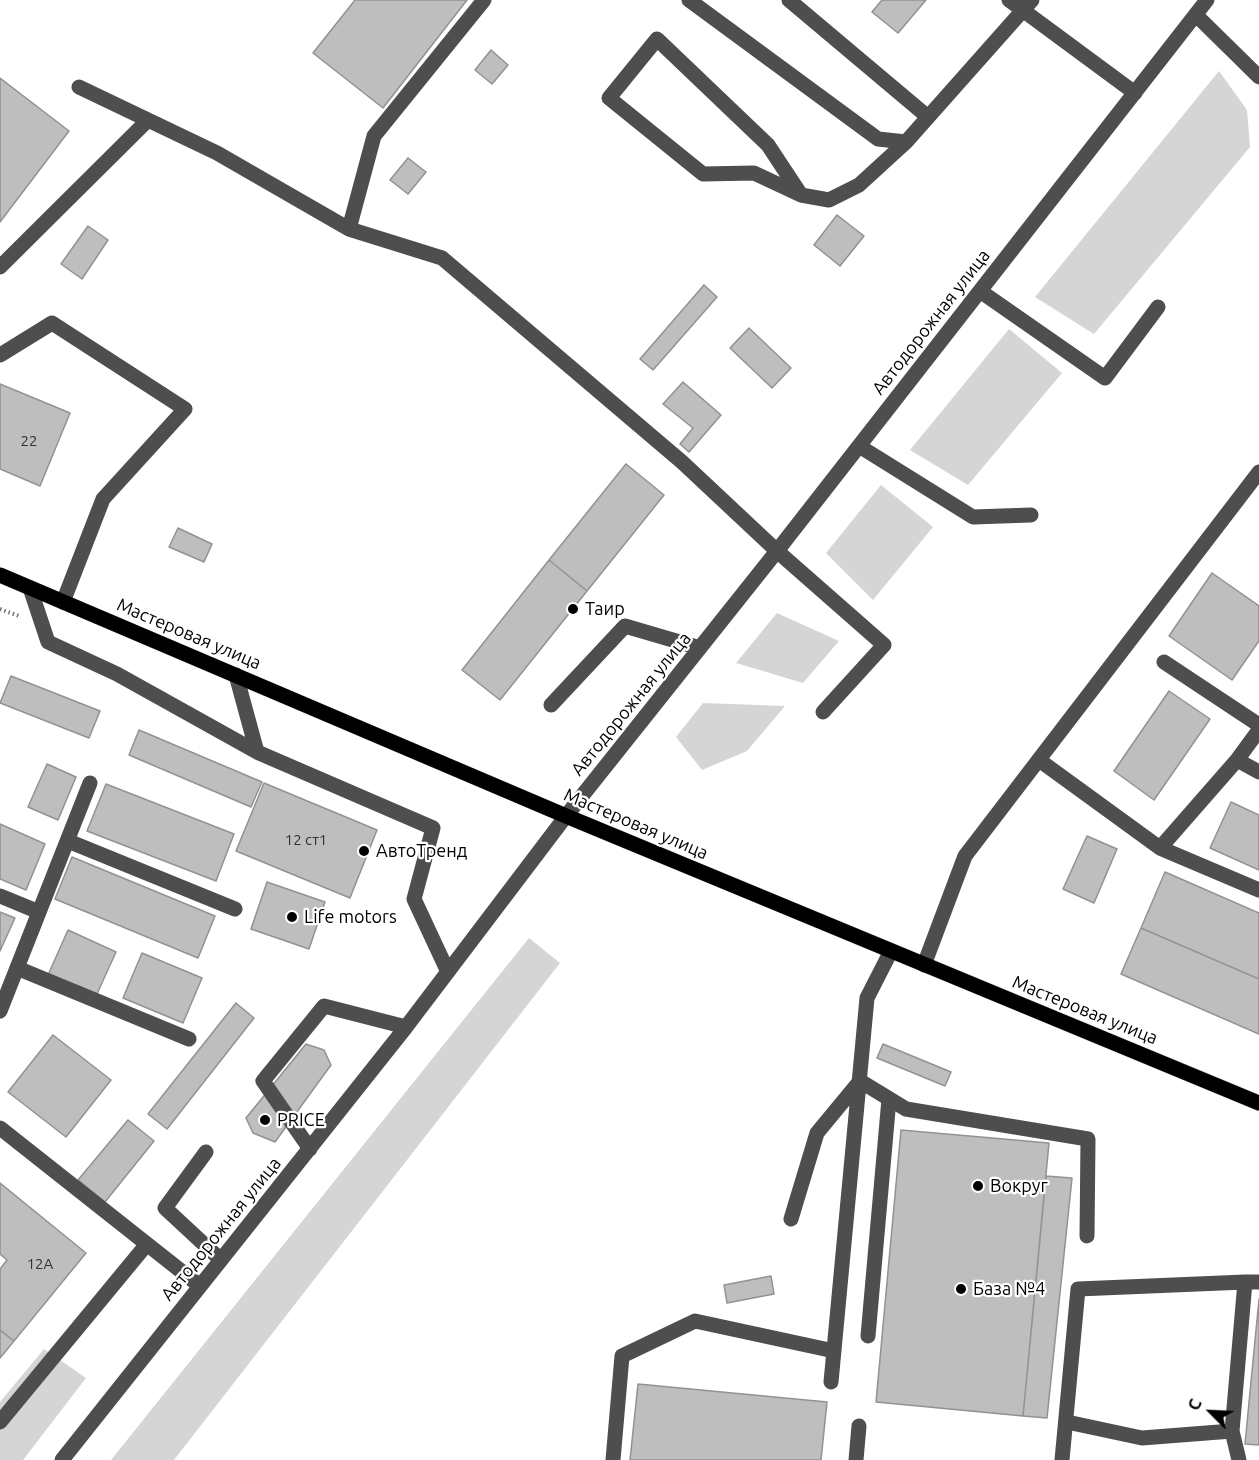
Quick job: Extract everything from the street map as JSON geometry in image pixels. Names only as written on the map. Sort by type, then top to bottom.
[{"type":"main road","name":"Мастеровая улица","points":[[0,575],[566,816],[1259,1104]]},
{"type":"street","points":[[349,229],[374,136],[484,0]]},
{"type":"street","points":[[689,0],[878,139],[906,142]]},
{"type":"street","points":[[789,0],[928,117]]},
{"type":"street","points":[[1008,0],[1027,5],[1135,93]]},
{"type":"street","name":"Автодорожная улица","points":[[62,1460],[406,1027],[566,816],[777,551],[1208,0]]},
{"type":"street","points":[[801,195],[768,145],[657,39],[609,98],[703,174],[754,173],[801,195],[829,200],[859,185],[906,142],[1027,5]]},
{"type":"street","points":[[1196,15],[1259,77]]},
{"type":"street","points":[[79,87],[217,153],[349,229],[442,258],[682,462],[777,551],[884,645],[823,712]]},
{"type":"street","points":[[0,267],[148,120]]},
{"type":"street","points":[[980,291],[1105,378],[1158,307]]},
{"type":"street","points":[[0,356],[52,323],[185,409],[103,499],[63,602]]},
{"type":"street","points":[[859,446],[973,517],[1031,515]]},
{"type":"street","points":[[924,965],[965,856],[1259,472]]},
{"type":"street","points":[[30,588],[48,642],[117,675],[257,752],[432,828],[414,899],[448,972]]},
{"type":"street","points":[[550,705],[624,626],[700,648]]},
{"type":"street","points":[[1164,662],[1259,725]]},
{"type":"street","points":[[236,675],[257,752]]},
{"type":"street","points":[[1160,848],[1237,760],[1259,730]]},
{"type":"street","points":[[1038,760],[1160,848],[1259,890]]},
{"type":"street","points":[[1237,760],[1259,772]]},
{"type":"street","points":[[0,1011],[90,783]]},
{"type":"street","points":[[68,841],[235,909]]},
{"type":"street","points":[[0,896],[39,912]]},
{"type":"street","points":[[831,1382],[867,999],[891,951]]},
{"type":"street","points":[[17,968],[189,1039]]},
{"type":"street","points":[[310,1149],[263,1081],[270,1072],[324,1006],[406,1027]]},
{"type":"street","points":[[860,1081],[906,1109],[1088,1139],[1087,1236]]},
{"type":"street","points":[[791,1219],[817,1133],[860,1081]]},
{"type":"street","points":[[868,1336],[889,1099]]},
{"type":"street","points":[[0,1128],[200,1286]]},
{"type":"street","points":[[206,1152],[165,1208],[221,1260]]},
{"type":"street","points":[[0,1422],[147,1244]]},
{"type":"street","points":[[1062,1460],[1078,1289],[1252,1282],[1232,1431],[1239,1460]]},
{"type":"street","points":[[613,1460],[622,1356],[694,1321],[834,1351]]},
{"type":"street","points":[[1067,1422],[1142,1438],[1232,1431]]},
{"type":"street","points":[[856,1460],[859,1426]]},
{"type":"shaded area","points":[[1219,71],[1247,110],[1250,147],[1094,334],[1035,297]]},
{"type":"shaded area","points":[[1009,329],[1062,373],[968,485],[910,450]]},
{"type":"shaded area","points":[[881,485],[933,527],[873,600],[826,553]]},
{"type":"shaded area","points":[[777,613],[839,641],[803,683],[736,663]]},
{"type":"shaded area","points":[[703,703],[785,706],[747,751],[702,770],[676,737]]},
{"type":"shaded area","points":[[529,938],[560,963],[174,1460],[111,1460]]},
{"type":"shaded area","points":[[44,1349],[86,1378],[23,1460],[0,1460],[0,1402]]},
{"type":"building","points":[[355,0],[467,0],[383,108],[313,53]]},
{"type":"building","points":[[882,0],[926,0],[898,33],[872,12]]},
{"type":"building","points":[[491,50],[508,65],[492,84],[475,70]]},
{"type":"building","points":[[0,78],[69,131],[0,222]]},
{"type":"building","points":[[408,158],[426,172],[408,194],[390,180]]},
{"type":"building","points":[[837,215],[864,236],[840,266],[814,245]]},
{"type":"building","points":[[88,226],[108,240],[82,279],[61,264]]},
{"type":"building","points":[[704,285],[717,297],[653,370],[640,359]]},
{"type":"building","points":[[749,328],[791,368],[772,388],[730,348]]},
{"type":"building","points":[[683,382],[721,415],[689,452],[680,444],[693,428],[663,404]]},
{"type":"building","points":[[0,384],[70,413],[40,486],[0,469]]},
{"type":"building","points":[[626,464],[664,495],[587,591],[549,560]]},
{"type":"building","points":[[178,528],[212,544],[204,562],[169,547]]},
{"type":"building","points":[[549,560],[587,591],[500,700],[462,670]]},
{"type":"building","points":[[1212,573],[1259,606],[1259,641],[1232,680],[1169,636]]},
{"type":"building","points":[[11,676],[100,711],[89,738],[0,703]]},
{"type":"building","points":[[1169,691],[1210,719],[1154,800],[1114,771]]},
{"type":"building","points":[[139,730],[262,782],[251,807],[129,755]]},
{"type":"building","points":[[47,764],[76,777],[58,820],[28,807]]},
{"type":"building","points":[[264,783],[377,830],[350,898],[236,851]]},
{"type":"building","points":[[106,784],[234,834],[216,881],[87,831]]},
{"type":"building","points":[[1231,802],[1259,815],[1259,870],[1210,848]]},
{"type":"building","points":[[0,824],[45,844],[26,890],[0,879]]},
{"type":"building","points":[[1087,836],[1117,849],[1094,903],[1063,889]]},
{"type":"building","points":[[72,857],[215,916],[198,958],[55,899]]},
{"type":"building","points":[[1165,872],[1259,913],[1259,979],[1141,928]]},
{"type":"building","points":[[267,882],[325,902],[309,949],[251,929]]},
{"type":"building","points":[[0,912],[15,918],[0,951]]},
{"type":"building","points":[[1141,928],[1259,979],[1259,1034],[1121,974]]},
{"type":"building","points":[[68,930],[116,952],[96,996],[48,975]]},
{"type":"building","points":[[142,953],[202,978],[183,1023],[123,998]]},
{"type":"building","points":[[236,1003],[254,1018],[167,1129],[148,1114]]},
{"type":"building","points":[[53,1035],[111,1080],[66,1137],[8,1092]]},
{"type":"building","points":[[306,1044],[324,1050],[331,1065],[275,1142],[253,1133],[246,1118]]},
{"type":"building","points":[[883,1044],[951,1072],[945,1086],[877,1058]]},
{"type":"building","points":[[128,1120],[154,1141],[105,1202],[78,1180]]},
{"type":"building","name":"База №4","points":[[901,1130],[1049,1143],[1023,1416],[876,1402]]},
{"type":"building","points":[[1046,1176],[1072,1178],[1047,1418],[1023,1416]]},
{"type":"building","points":[[0,1183],[86,1253],[14,1341],[0,1330],[0,1269],[7,1260],[0,1254]]},
{"type":"building","points":[[771,1276],[774,1294],[727,1303],[724,1285]]},
{"type":"building","points":[[1259,1299],[1259,1445],[1245,1444]]},
{"type":"building","points":[[0,1330],[14,1341],[0,1358]]},
{"type":"building","points":[[638,1384],[827,1402],[821,1460],[630,1460]]},
{"type":"place","name":"Таир","points":[[573,609]]},
{"type":"place","name":"АвтоТренд","points":[[364,851]]},
{"type":"place","name":"Life motors","points":[[292,917]]},
{"type":"place","name":"PRICE","points":[[265,1120]]},
{"type":"place","name":"Вокруг","points":[[978,1186]]},
{"type":"place","name":"База №4","points":[[961,1289]]}]
